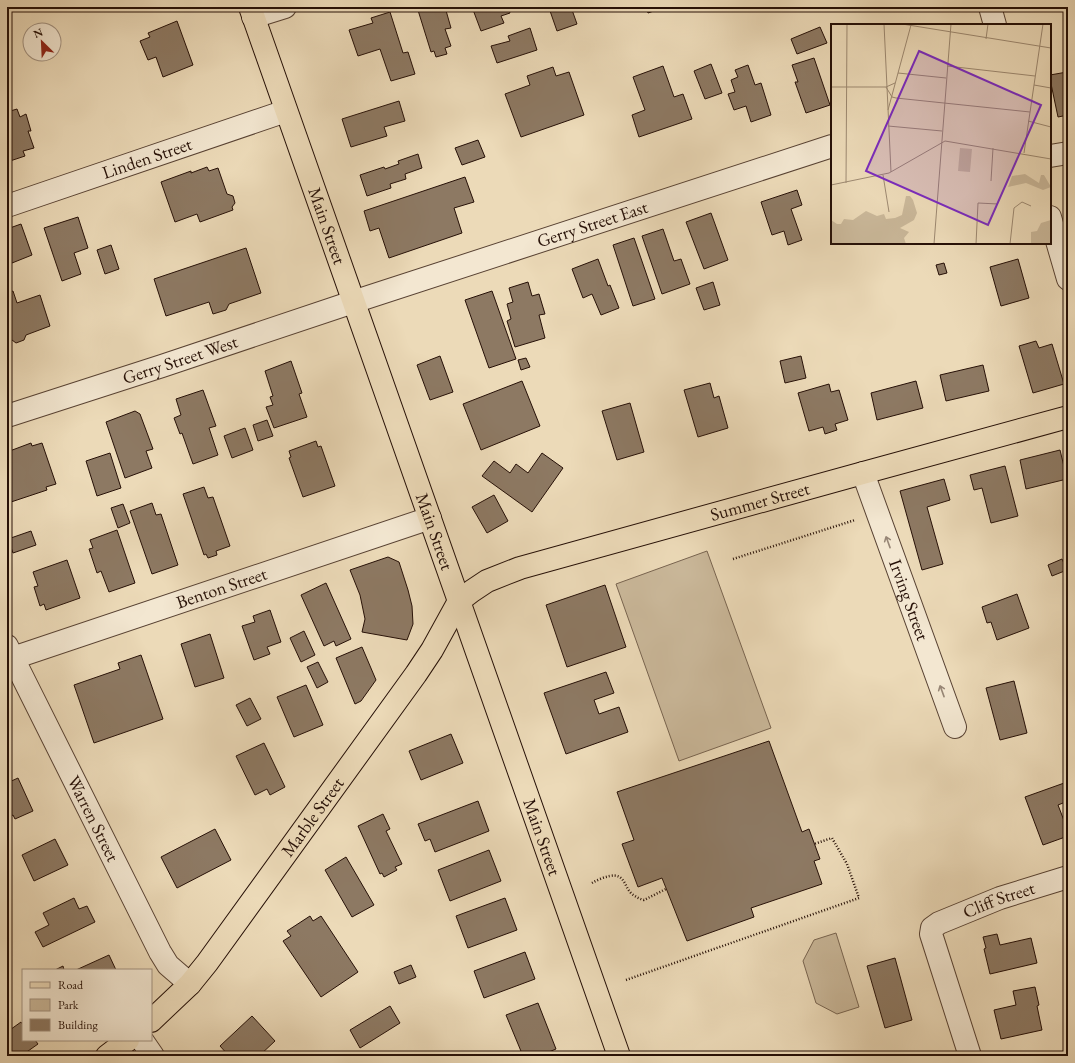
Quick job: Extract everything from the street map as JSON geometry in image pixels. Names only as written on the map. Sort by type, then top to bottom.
[{"type":"main road","name":"Main Street","points":[[252,12],[619,1056]]},
{"type":"main road","name":"Summer Street","points":[[459,601],[487,581],[520,568],[862,472],[1068,417]]},
{"type":"main road","name":"Marble Street","points":[[152,1020],[190,984],[225,938],[416,674],[432,650],[459,601]]},
{"type":"main road","points":[[107,1056],[127,1041]]},
{"type":"street","points":[[252,12],[285,7]]},
{"type":"street","points":[[990,7],[995,24]]},
{"type":"street","name":"Linden Street","points":[[7,206],[286,111]]},
{"type":"street","name":"Gerry Street East","points":[[353,302],[831,146]]},
{"type":"street","points":[[1051,156],[1068,153]]},
{"type":"street","points":[[1051,220],[1068,279]]},
{"type":"street","name":"Gerry Street West","points":[[7,416],[353,302]]},
{"type":"street","name":"Irving Street","points":[[862,472],[955,727]]},
{"type":"street","name":"Benton Street","points":[[10,652],[430,518]]},
{"type":"street","name":"Warren Street","points":[[10,652],[160,952],[168,965],[190,984]]},
{"type":"street","name":"Cliff Street","points":[[970,1056],[931,934],[932,928],[939,922],[1000,898],[1068,877]]},
{"type":"street","points":[[143,1041],[153,1056]]},
{"type":"path","points":[[733,559],[877,513]]},
{"type":"path","points":[[626,980],[859,898],[847,864],[832,838],[814,844]]},
{"type":"path","points":[[592,883],[610,876],[618,876],[623,880],[632,894],[644,900],[666,889]]},
{"type":"green space","points":[[707,551],[771,728],[679,761],[616,584]]},
{"type":"green space","points":[[836,933],[859,1007],[837,1014],[816,1003],[803,961],[814,940]]},
{"type":"building","points":[[417,7],[445,7],[451,28],[445,29],[451,46],[445,48],[447,54],[436,57],[434,51],[431,52]]},
{"type":"building","points":[[472,7],[508,7],[510,13],[501,16],[504,23],[481,31]]},
{"type":"building","points":[[571,7],[577,24],[557,31],[549,8]]},
{"type":"building","points":[[646,7],[665,7],[648,13]]},
{"type":"building","points":[[390,12],[403,53],[408,52],[415,74],[391,81],[380,49],[358,56],[349,30],[373,23],[371,18]]},
{"type":"building","points":[[177,21],[193,65],[163,77],[156,57],[148,60],[140,41],[150,37],[148,33]]},
{"type":"building","points":[[820,27],[827,43],[797,54],[791,39]]},
{"type":"building","points":[[530,28],[537,50],[497,63],[491,46],[510,41],[508,36]]},
{"type":"building","points":[[814,58],[830,105],[806,113],[795,82],[798,82],[792,65]]},
{"type":"building","points":[[711,64],[722,93],[705,99],[694,71]]},
{"type":"building","points":[[748,65],[755,85],[761,83],[771,115],[751,122],[746,106],[734,110],[728,94],[735,92],[731,80],[738,77],[735,70]]},
{"type":"building","points":[[663,66],[674,97],[683,94],[692,119],[639,137],[632,115],[645,110],[633,77]]},
{"type":"building","points":[[553,67],[556,76],[569,72],[584,115],[521,137],[505,94],[530,85],[527,76]]},
{"type":"building","points":[[1067,72],[1068,115],[1058,117],[1051,84],[1051,75]]},
{"type":"building","points":[[399,101],[405,121],[384,127],[387,136],[351,147],[342,119]]},
{"type":"building","points":[[17,109],[20,117],[26,114],[31,131],[28,131],[34,148],[23,151],[25,156],[7,162],[7,112]]},
{"type":"building","points":[[478,140],[485,157],[462,165],[455,148]]},
{"type":"building","points":[[418,154],[422,168],[405,174],[406,179],[390,184],[391,188],[367,196],[360,175],[399,164],[398,161]]},
{"type":"building","points":[[207,167],[209,171],[218,168],[227,194],[233,196],[235,203],[232,207],[233,210],[200,222],[197,214],[175,222],[161,182]]},
{"type":"building","points":[[465,177],[474,202],[454,208],[462,233],[389,258],[379,228],[370,231],[364,211]]},
{"type":"building","points":[[797,190],[802,205],[791,209],[802,240],[788,245],[784,231],[772,235],[761,202]]},
{"type":"building","points":[[711,213],[728,260],[704,269],[686,222]]},
{"type":"building","points":[[78,217],[88,248],[74,253],[81,274],[62,281],[44,228]]},
{"type":"building","points":[[21,224],[32,255],[7,265],[7,229]]},
{"type":"building","points":[[663,229],[674,261],[681,259],[690,284],[662,294],[642,236]]},
{"type":"building","points":[[634,238],[655,299],[633,306],[613,245]]},
{"type":"building","points":[[111,245],[119,269],[105,274],[97,250]]},
{"type":"building","points":[[246,248],[261,293],[229,304],[226,310],[213,314],[209,302],[166,316],[154,279]]},
{"type":"building","points":[[598,259],[608,286],[610,285],[619,308],[601,315],[592,294],[583,298],[572,269]]},
{"type":"building","points":[[1018,259],[1029,298],[1001,306],[990,267]]},
{"type":"building","points":[[944,263],[947,273],[939,275],[936,265]]},
{"type":"building","points":[[528,282],[532,296],[539,294],[545,314],[539,315],[545,338],[515,347],[507,321],[511,319],[507,304],[513,302],[509,288]]},
{"type":"building","points":[[713,282],[720,305],[704,310],[696,288]]},
{"type":"building","points":[[13,291],[17,303],[40,295],[50,326],[26,335],[24,340],[16,343],[12,340],[7,341],[7,293]]},
{"type":"building","points":[[492,291],[516,359],[489,368],[465,300]]},
{"type":"building","points":[[1036,341],[1039,348],[1052,344],[1064,384],[1033,393],[1019,346]]},
{"type":"building","points":[[440,356],[453,392],[430,400],[417,365]]},
{"type":"building","points":[[801,356],[806,378],[785,383],[780,361]]},
{"type":"building","points":[[526,358],[530,367],[521,370],[518,360]]},
{"type":"building","points":[[291,361],[302,393],[299,394],[307,417],[274,428],[266,407],[273,405],[270,397],[273,396],[265,371]]},
{"type":"building","points":[[983,365],[989,391],[946,401],[940,375]]},
{"type":"building","points":[[522,381],[540,426],[481,450],[463,404]]},
{"type":"building","points":[[916,381],[923,408],[877,420],[871,393]]},
{"type":"building","points":[[710,383],[714,398],[719,396],[728,428],[698,437],[684,390]]},
{"type":"building","points":[[829,384],[831,392],[839,390],[848,420],[835,424],[837,430],[825,434],[823,427],[809,431],[798,393]]},
{"type":"building","points":[[203,390],[216,426],[209,428],[218,455],[193,464],[182,433],[180,434],[174,418],[181,415],[176,399]]},
{"type":"building","points":[[630,403],[644,452],[617,460],[602,411]]},
{"type":"building","points":[[135,411],[140,414],[153,449],[146,451],[152,468],[125,478],[106,422]]},
{"type":"building","points":[[267,420],[273,436],[258,441],[253,425]]},
{"type":"building","points":[[245,428],[253,450],[232,458],[224,436]]},
{"type":"building","points":[[316,441],[318,447],[321,446],[335,486],[303,497],[289,458],[291,457],[289,451]]},
{"type":"building","points":[[31,443],[32,446],[42,443],[56,484],[46,487],[47,490],[11,502],[7,488],[7,452]]},
{"type":"building","points":[[1060,450],[1067,479],[1026,489],[1020,460]]},
{"type":"building","points":[[110,453],[121,488],[97,496],[86,461]]},
{"type":"building","points":[[542,453],[563,468],[532,512],[482,476],[494,461],[510,473],[516,464],[528,473]]},
{"type":"building","points":[[1005,466],[1018,516],[991,523],[982,488],[974,490],[970,475]]},
{"type":"building","points":[[944,479],[950,500],[927,507],[943,564],[922,570],[900,491]]},
{"type":"building","points":[[204,487],[208,498],[213,497],[230,546],[216,551],[217,555],[208,558],[206,554],[204,555],[183,494]]},
{"type":"building","points":[[494,495],[508,521],[487,533],[472,507]]},
{"type":"building","points":[[152,503],[156,515],[161,514],[178,565],[152,574],[130,511]]},
{"type":"building","points":[[123,504],[130,523],[118,528],[111,508]]},
{"type":"building","points":[[117,530],[135,583],[109,592],[101,571],[97,573],[89,549],[93,548],[90,540]]},
{"type":"building","points":[[31,531],[36,545],[13,553],[8,539]]},
{"type":"building","points":[[388,557],[399,562],[412,606],[413,624],[407,640],[362,632],[365,619],[360,595],[350,570]]},
{"type":"building","points":[[1062,559],[1067,570],[1052,576],[1048,565]]},
{"type":"building","points":[[67,560],[80,598],[46,610],[44,604],[40,606],[34,587],[38,586],[33,572]]},
{"type":"building","points":[[326,583],[351,639],[336,646],[334,641],[324,646],[301,595]]},
{"type":"building","points":[[605,585],[626,647],[567,667],[546,605]]},
{"type":"building","points":[[1017,594],[1029,628],[997,640],[991,622],[987,623],[982,607]]},
{"type":"building","points":[[270,610],[281,642],[267,647],[270,654],[254,660],[242,626],[255,622],[253,616]]},
{"type":"building","points":[[304,631],[315,655],[301,662],[290,638]]},
{"type":"building","points":[[210,634],[224,678],[195,687],[181,644]]},
{"type":"building","points":[[362,647],[376,680],[361,701],[355,704],[336,658]]},
{"type":"building","points":[[141,655],[163,719],[94,743],[74,685],[120,669],[118,663]]},
{"type":"building","points":[[318,662],[328,682],[317,688],[307,667]]},
{"type":"building","points":[[606,672],[614,693],[594,700],[599,714],[619,707],[628,732],[566,754],[544,693]]},
{"type":"building","points":[[1014,681],[1027,733],[1000,740],[986,688]]},
{"type":"building","points":[[306,685],[323,725],[294,737],[277,697]]},
{"type":"building","points":[[250,698],[261,719],[247,726],[236,705]]},
{"type":"building","points":[[451,734],[463,763],[421,780],[409,751]]},
{"type":"building","points":[[769,741],[802,832],[809,829],[820,859],[814,861],[822,884],[751,908],[754,917],[687,941],[662,878],[638,887],[622,844],[634,840],[617,792]]},
{"type":"building","points":[[264,743],[285,787],[270,795],[267,789],[255,795],[236,756]]},
{"type":"building","points":[[18,778],[33,811],[15,819],[13,815],[7,818],[7,783]]},
{"type":"building","points":[[1067,782],[1068,801],[1058,805],[1068,831],[1068,836],[1043,845],[1025,797]]},
{"type":"building","points":[[478,801],[489,831],[435,852],[430,839],[425,841],[418,824]]},
{"type":"building","points":[[383,814],[390,829],[386,831],[402,864],[395,867],[397,870],[384,877],[382,873],[380,874],[358,826]]},
{"type":"building","points":[[215,829],[231,860],[177,888],[161,857]]},
{"type":"building","points":[[55,839],[68,865],[34,881],[22,855]]},
{"type":"building","points":[[489,850],[501,881],[450,901],[438,870]]},
{"type":"building","points":[[346,857],[374,905],[352,917],[325,870]]},
{"type":"building","points":[[74,898],[79,909],[87,906],[95,922],[43,947],[35,932],[49,925],[43,913]]},
{"type":"building","points":[[505,898],[517,930],[468,948],[456,916]]},
{"type":"building","points":[[310,916],[313,921],[321,916],[358,972],[321,997],[283,941],[291,936],[287,931]]},
{"type":"building","points":[[997,934],[1000,945],[1031,938],[1037,963],[990,974],[984,949],[986,948],[983,937]]},
{"type":"building","points":[[525,952],[535,979],[484,998],[474,971]]},
{"type":"building","points":[[109,955],[116,969],[78,969]]},
{"type":"building","points":[[895,958],[912,1020],[885,1028],[867,966]]},
{"type":"building","points":[[411,965],[416,977],[399,984],[394,972]]},
{"type":"building","points":[[63,966],[64,969],[57,969]]},
{"type":"building","points":[[1035,987],[1042,1030],[1001,1039],[994,1010],[1016,1005],[1013,991]]},
{"type":"building","points":[[538,1003],[556,1049],[539,1056],[523,1056],[506,1015]]},
{"type":"building","points":[[390,1006],[400,1023],[360,1048],[350,1030]]},
{"type":"building","points":[[252,1016],[275,1041],[259,1056],[229,1056],[220,1046]]},
{"type":"building","points":[[21,1022],[22,1041],[36,1041],[38,1044],[21,1056],[7,1056],[7,1032]]},
{"type":"building","points":[[1068,1050],[1068,1056],[1043,1056]]}]
